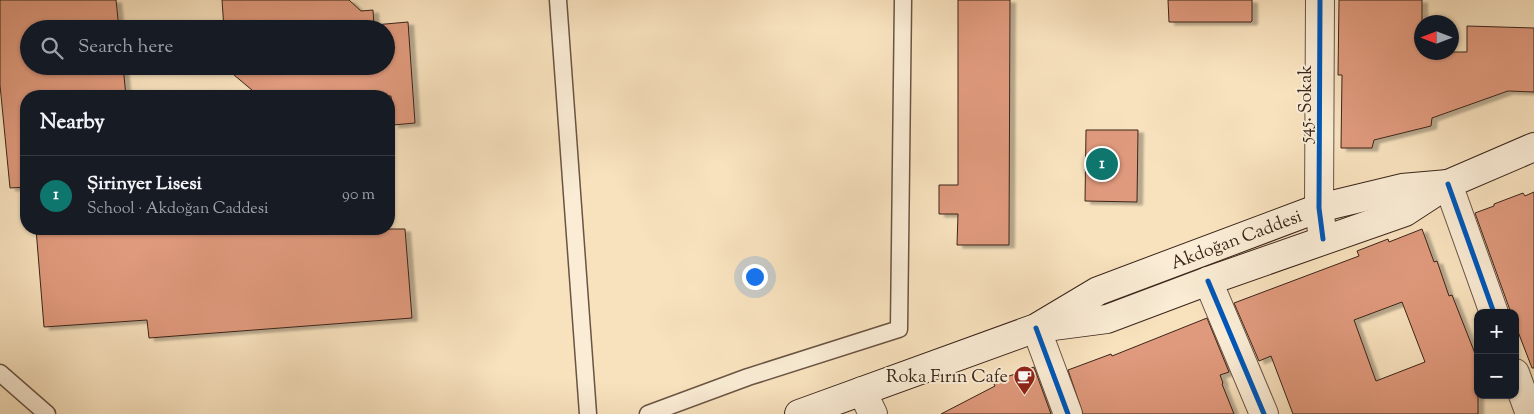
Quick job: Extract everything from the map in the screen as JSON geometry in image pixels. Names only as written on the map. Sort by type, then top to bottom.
[{"type":"main road","name":"545. Sokak","points":[[1320,0],[1319,208],[1323,239]]},
{"type":"main road","name":"Akdoğan Caddesi","points":[[1036,328],[1107,319],[1208,280],[1405,212],[1448,184],[1534,147]]},
{"type":"main road","name":"Akdoğan Caddesi","points":[[799,414],[867,403],[1036,328],[1098,291],[1319,208],[1402,188],[1448,184]]},
{"type":"main road","points":[[1448,184],[1493,309]]},
{"type":"main road","points":[[1208,280],[1264,414]]},
{"type":"main road","points":[[1036,328],[1068,414]]},
{"type":"main road","points":[[1519,384],[1530,414]]},
{"type":"lane","points":[[558,0],[588,414]]},
{"type":"lane","points":[[648,414],[748,377],[899,329],[903,0]]},
{"type":"lane","points":[[0,373],[47,414]]},
{"type":"building","points":[[0,0],[116,0],[118,20],[20,20],[20,75],[124,75],[125,90],[20,90],[20,187],[10,188],[0,85]]},
{"type":"building","points":[[222,0],[349,0],[361,11],[373,10],[374,20],[223,20]]},
{"type":"building","points":[[958,0],[1010,0],[1009,245],[957,245],[958,214],[939,214],[939,185],[958,185]]},
{"type":"building","points":[[1168,0],[1252,0],[1252,21],[1169,22]]},
{"type":"building","points":[[1339,0],[1422,0],[1422,15],[1414,15],[1414,60],[1459,60],[1459,52],[1467,52],[1467,26],[1534,28],[1534,92],[1508,91],[1432,118],[1431,126],[1374,140],[1372,148],[1341,148],[1342,75],[1338,75]]},
{"type":"building","points":[[408,22],[415,123],[395,125],[395,90],[252,90],[234,75],[395,75],[395,23]]},
{"type":"building","points":[[1086,130],[1138,130],[1137,202],[1085,201]]},
{"type":"building","points":[[1534,192],[1534,368],[1532,368],[1519,334],[1519,309],[1510,309],[1475,213],[1523,193],[1525,196]]},
{"type":"building","points":[[395,229],[405,229],[412,318],[149,338],[147,320],[44,327],[36,235],[395,235]]},
{"type":"building","points":[[1422,229],[1434,262],[1437,261],[1449,296],[1452,295],[1474,351],[1474,399],[1478,399],[1478,414],[1293,414],[1271,356],[1259,361],[1234,303],[1359,256],[1357,251],[1388,239],[1389,242]],"holes":[[[1402,302],[1425,362],[1376,381],[1354,320]]]},
{"type":"building","points":[[1207,318],[1229,372],[1220,375],[1234,414],[1083,414],[1068,370],[1111,354],[1112,356]]},
{"type":"building","name":"Roka Fırın Cafe","points":[[1034,367],[1051,414],[941,414],[995,386],[993,382]]},
{"type":"cycle path","points":[[1320,0],[1319,208],[1323,239]]},
{"type":"cycle path","points":[[1448,184],[1493,309]]},
{"type":"cycle path","points":[[1208,281],[1264,414]]},
{"type":"cycle path","points":[[1036,328],[1068,414]]},
{"type":"place","name":"Şirinyer Lisesi","points":[[1102,164]]},
{"type":"place","name":"Roka Fırın Cafe","points":[[1024,395]]}]
